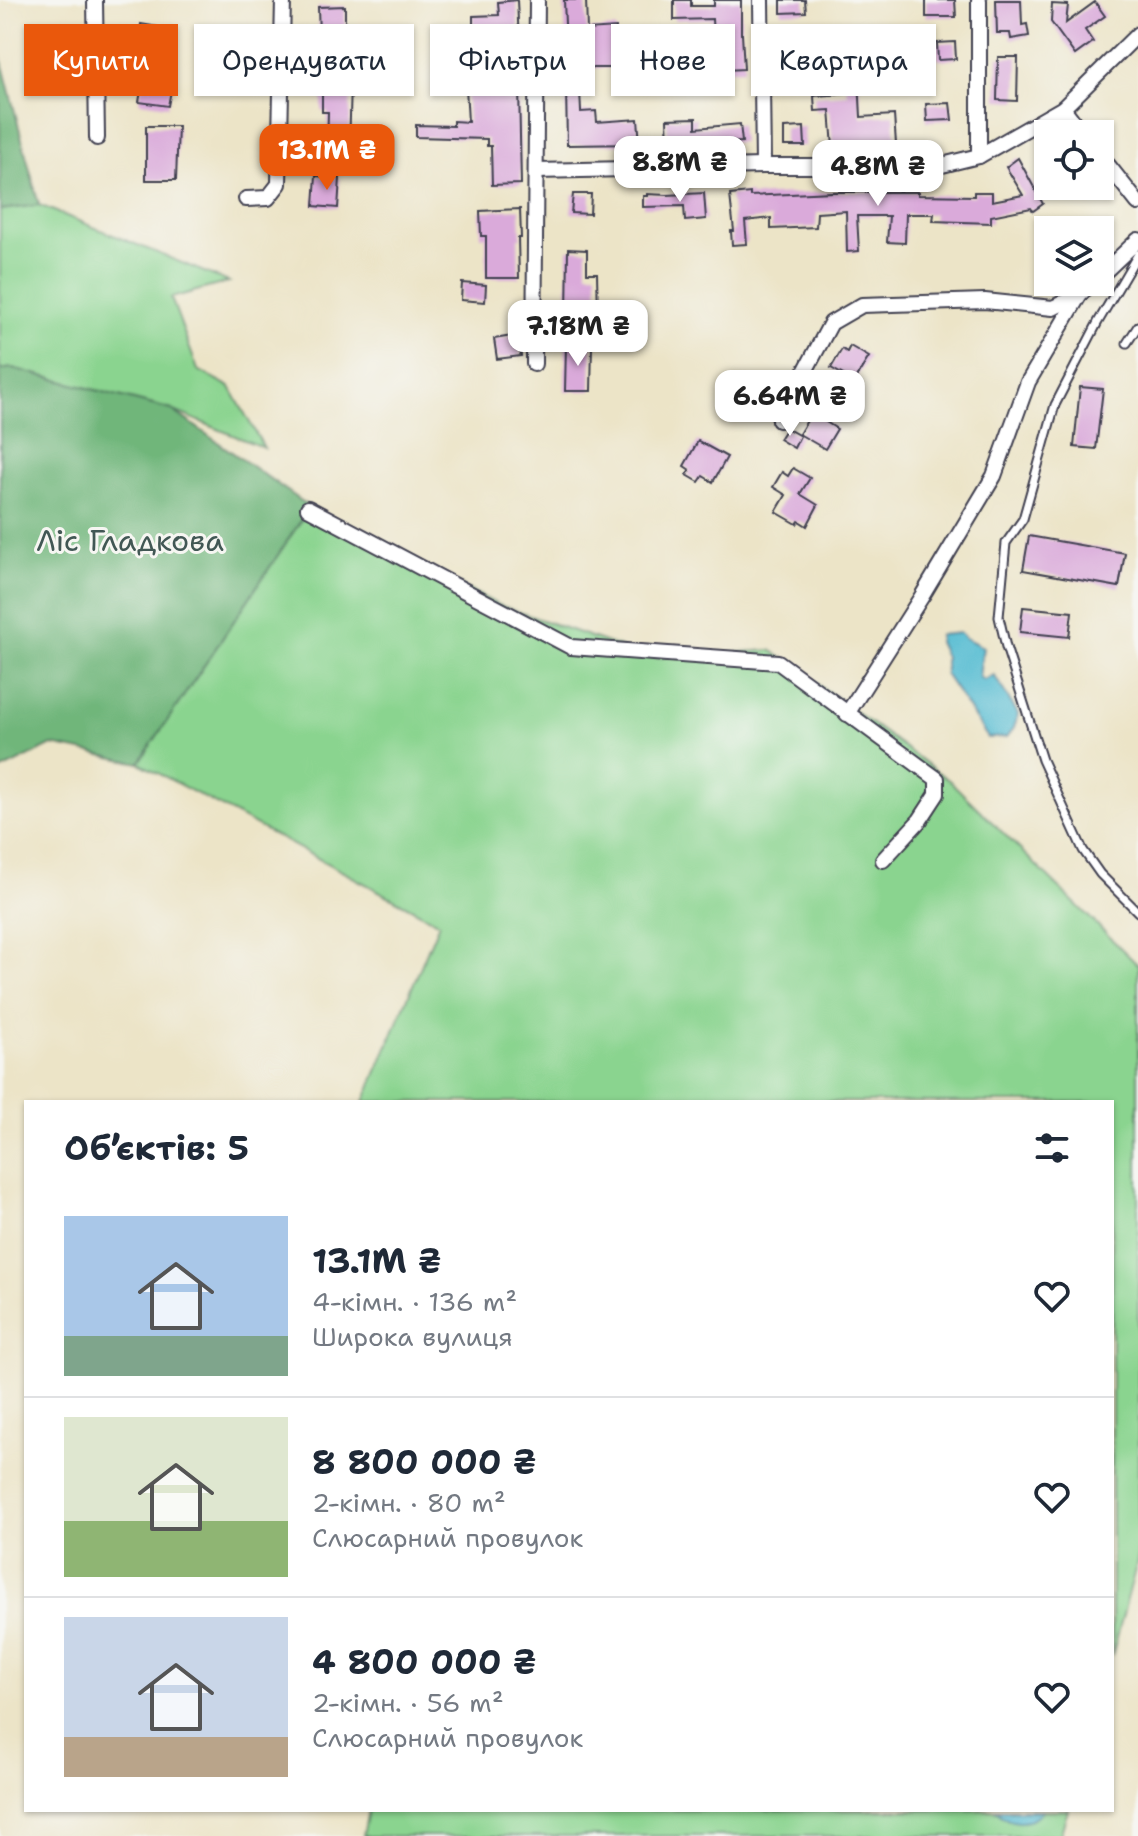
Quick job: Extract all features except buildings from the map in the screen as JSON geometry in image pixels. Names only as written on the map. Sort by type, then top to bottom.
[{"type":"street","points":[[95,0],[97,138]]},
{"type":"street","points":[[246,199],[268,198],[279,184],[283,0]]},
{"type":"street","points":[[534,364],[537,0]]},
{"type":"street","points":[[761,0],[763,166]]},
{"type":"street","points":[[979,0],[979,156]]},
{"type":"street","points":[[536,171],[938,166],[979,156],[1063,108],[1138,34]]},
{"type":"street","points":[[1063,108],[1072,120]]},
{"type":"street","points":[[1114,173],[1138,203]]},
{"type":"street","points":[[1114,263],[1138,240]]},
{"type":"street","points":[[779,420],[831,323],[862,305],[985,301],[1053,308],[1076,296]]},
{"type":"street","points":[[847,714],[994,476],[1028,382],[1079,296]]},
{"type":"street","points":[[308,508],[571,647],[778,662],[937,779],[937,794],[920,820],[883,860]]},
{"type":"lane","points":[[1138,254],[1055,405],[1023,519],[1006,543],[999,617],[1042,760],[1083,850],[1100,874],[1138,912]]},
{"type":"lane","points":[[1127,343],[1138,326]]},
{"type":"green space","points":[[0,54],[39,205],[0,210]]},
{"type":"green space","points":[[39,205],[229,282],[171,298],[198,370],[230,387],[264,448],[172,410],[12,368],[0,370],[0,210]]},
{"type":"green space","name":"Ліс Гладкова","points":[[12,368],[172,410],[310,507],[139,763],[52,745],[0,771],[0,370]]},
{"type":"green space","points":[[310,507],[496,604],[651,658],[771,650],[950,781],[1138,965],[1138,1558],[1114,1648],[1114,1100],[365,1100],[439,923],[139,763]]},
{"type":"green space","points":[[368,1812],[1067,1812],[1060,1836],[363,1836]]},
{"type":"water","points":[[960,633],[983,647],[979,677],[984,680],[994,675],[1018,714],[1014,728],[1007,737],[988,738],[945,674],[945,657],[938,642],[939,635]]},
{"type":"water","points":[[998,1812],[1040,1812],[1032,1819],[1019,1822]]}]
